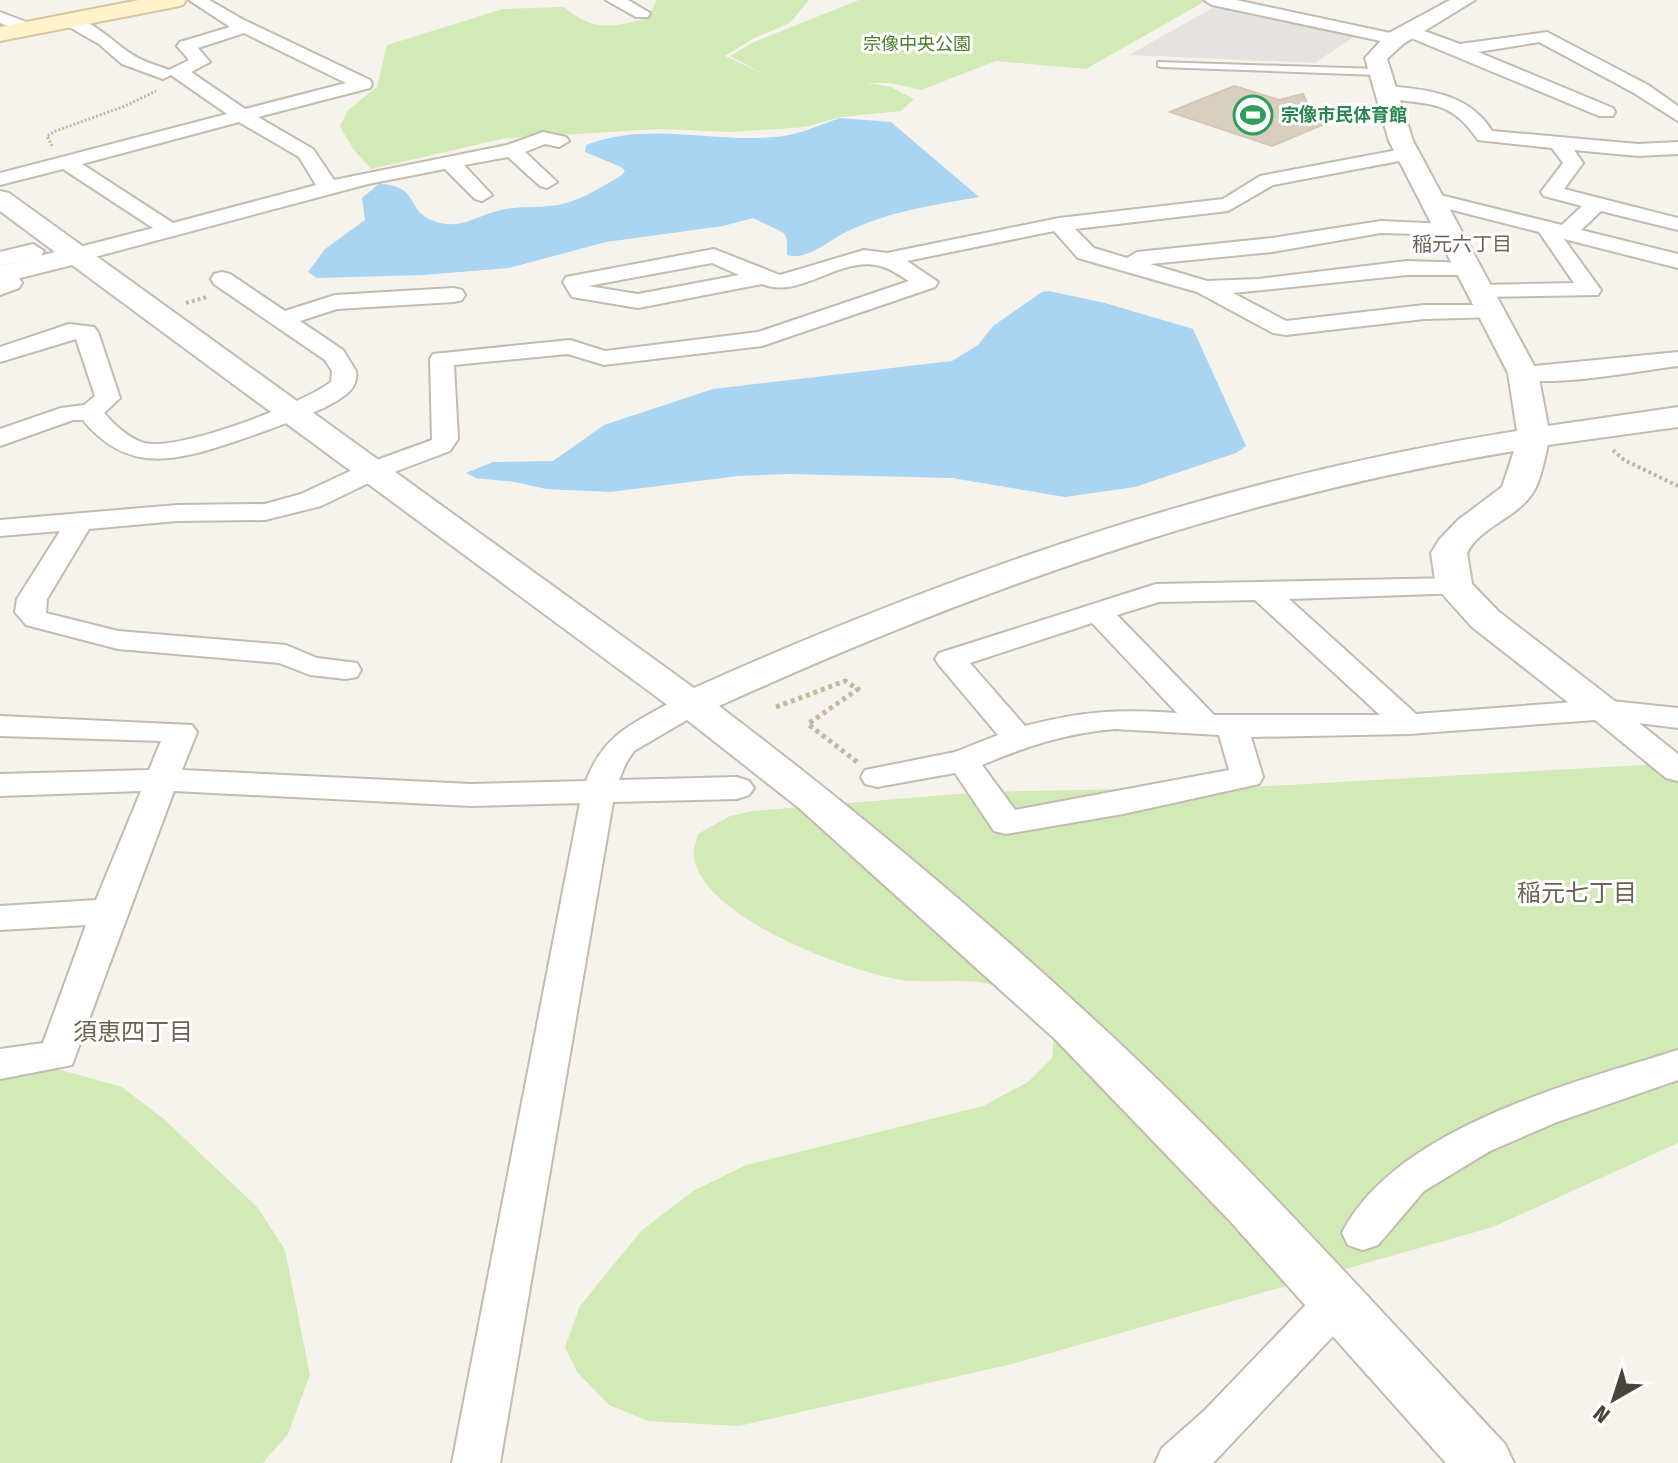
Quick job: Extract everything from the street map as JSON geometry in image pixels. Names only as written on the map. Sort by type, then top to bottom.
[{"type":"main road","points":[[0,34],[175,0]]},
{"type":"street","points":[[0,179],[363,84],[197,0]]},
{"type":"street","points":[[614,0],[642,13]]},
{"type":"street","points":[[1212,0],[1402,35],[1458,50],[1606,112]]},
{"type":"street","points":[[1465,0],[1402,35],[1376,58],[1408,154],[1523,373],[1534,438],[1518,490],[1503,505],[1470,527],[1456,540],[1449,553],[1454,587],[1485,619],[1678,771]]},
{"type":"street","points":[[0,17],[28,29]]},
{"type":"street","points":[[68,21],[105,40],[128,60],[163,74]]},
{"type":"street","points":[[246,27],[186,46],[201,62],[177,71],[244,117],[306,153],[329,189]]},
{"type":"street","points":[[1458,50],[1541,36],[1641,89],[1678,115]]},
{"type":"street","points":[[1382,82],[1457,107],[1477,120],[1485,136],[1638,150],[1678,148]]},
{"type":"street","points":[[1580,100],[1641,89]]},
{"type":"street","points":[[4,282],[76,255],[366,178],[512,150],[543,138],[559,141]]},
{"type":"street","points":[[1559,144],[1573,163],[1551,192],[1678,224]]},
{"type":"street","points":[[512,150],[547,182]]},
{"type":"street","points":[[762,277],[638,301],[580,292],[574,282],[714,256],[779,283],[864,257],[888,260],[1003,233],[1228,205],[1267,180],[1408,154]]},
{"type":"street","points":[[71,162],[170,230]]},
{"type":"street","points":[[451,163],[482,195]]},
{"type":"street","points":[[0,199],[691,704],[814,799],[1073,1028],[1249,1206],[1484,1463]]},
{"type":"street","points":[[1432,199],[1678,261]]},
{"type":"street","points":[[1205,287],[1258,286],[1407,268],[1480,291],[1590,290],[1549,233],[1559,231],[1597,204]]},
{"type":"street","points":[[1059,224],[1086,253],[1205,287],[1273,326],[1286,328],[1424,312],[1480,291]]},
{"type":"street","points":[[1119,261],[1272,245],[1381,227],[1448,230]]},
{"type":"street","points":[[0,259],[33,251]]},
{"type":"street","points":[[0,528],[177,513],[265,512],[311,500],[372,471],[441,445],[445,439],[442,359],[570,347],[604,358],[762,339],[927,282],[888,260]]},
{"type":"street","points":[[90,412],[126,446],[169,452],[290,412],[340,389],[345,379],[344,367],[334,355],[228,284]]},
{"type":"street","points":[[280,320],[335,302],[454,295]]},
{"type":"street","points":[[0,355],[69,331],[86,332],[108,398],[90,412],[70,413],[0,438]]},
{"type":"street","points":[[1523,373],[1575,371],[1678,359]]},
{"type":"street","points":[[476,1463],[598,794],[610,761],[623,744],[691,704],[910,608],[1161,522],[1344,474],[1534,438],[1678,417]]},
{"type":"street","points":[[81,520],[32,599],[30,612],[36,619],[118,640],[286,654],[310,666],[346,670]]},
{"type":"street","points":[[1018,738],[950,659],[1156,593],[1454,587]]},
{"type":"street","points":[[1263,591],[1409,724]]},
{"type":"street","points":[[963,761],[1006,823],[1247,777],[1219,724],[1098,612]]},
{"type":"street","points":[[877,777],[963,761],[1018,738],[1073,723],[1115,719],[1219,724],[1409,724],[1602,710],[1678,718]]},
{"type":"street","points":[[0,726],[181,732],[109,911],[58,1055],[0,1064]]},
{"type":"street","points":[[0,785],[162,780],[471,795],[737,788]]},
{"type":"street","points":[[0,918],[109,911]]},
{"type":"street","points":[[1363,1233],[1415,1175],[1476,1140],[1678,1065]]},
{"type":"street","points":[[1179,1463],[1254,1394],[1303,1336],[1337,1302]]},
{"type":"lane","points":[[1161,64],[1382,82]]},
{"type":"path","points":[[71,162],[49,144],[47,136],[125,106],[166,86],[163,74]]},
{"type":"path","points":[[156,313],[228,284]]},
{"type":"path","points":[[1587,429],[1624,460],[1678,486]]},
{"type":"path","points":[[776,707],[845,681],[858,689],[808,724],[877,777]]},
{"type":"green space","name":"宗像中央公園","points":[[656,0],[809,0],[790,23],[754,38],[725,56],[764,74],[730,56],[754,42],[859,0],[1202,0],[1202,3],[1086,69],[996,61],[921,90],[890,83],[867,83],[891,87],[914,99],[901,111],[841,117],[805,127],[731,132],[661,129],[506,138],[371,169],[353,149],[340,126],[348,110],[377,87],[387,45],[503,9],[564,7],[595,24],[624,24],[649,18]]},
{"type":"green space","points":[[1678,763],[1678,1143],[1493,1227],[1012,1364],[739,1426],[648,1421],[609,1405],[577,1372],[565,1347],[580,1306],[641,1231],[693,1191],[746,1165],[983,1106],[1028,1082],[1052,1058],[1055,1023],[1021,995],[983,983],[902,980],[848,966],[782,938],[750,921],[723,901],[704,880],[694,852],[698,834],[730,816],[752,811],[981,792],[1268,786]]},
{"type":"green space","points":[[0,1053],[122,1087],[165,1120],[258,1208],[285,1250],[310,1375],[288,1434],[263,1463],[0,1463]]},
{"type":"shaded area","points":[[1216,6],[1355,36],[1315,63],[1129,55]]},
{"type":"water","points":[[840,118],[891,122],[979,197],[880,218],[810,252],[795,256],[787,255],[784,233],[753,218],[723,226],[606,242],[509,268],[423,275],[317,278],[308,272],[325,249],[365,220],[362,198],[379,184],[407,193],[418,210],[431,220],[458,224],[507,209],[560,205],[596,190],[625,171],[585,152],[586,145],[609,138],[633,134],[775,137],[801,132]]},
{"type":"water","points":[[1042,292],[1105,303],[1193,329],[1246,446],[1236,453],[1135,487],[1065,497],[952,478],[788,474],[738,476],[610,492],[546,489],[476,478],[466,473],[493,462],[553,461],[604,425],[713,389],[952,361],[978,345],[993,326]]},
{"type":"building","name":"宗像市民体育館","points":[[1234,86],[1279,100],[1303,94],[1310,110],[1336,119],[1272,146],[1170,112]]},
{"type":"place","name":"宗像市民体育館","points":[[1253,115]]},
{"type":"district","name":"稲元六丁目","points":[[1462,244]]},
{"type":"district","name":"稲元七丁目","points":[[1577,893]]},
{"type":"district","name":"須恵四丁目","points":[[133,1032]]}]
